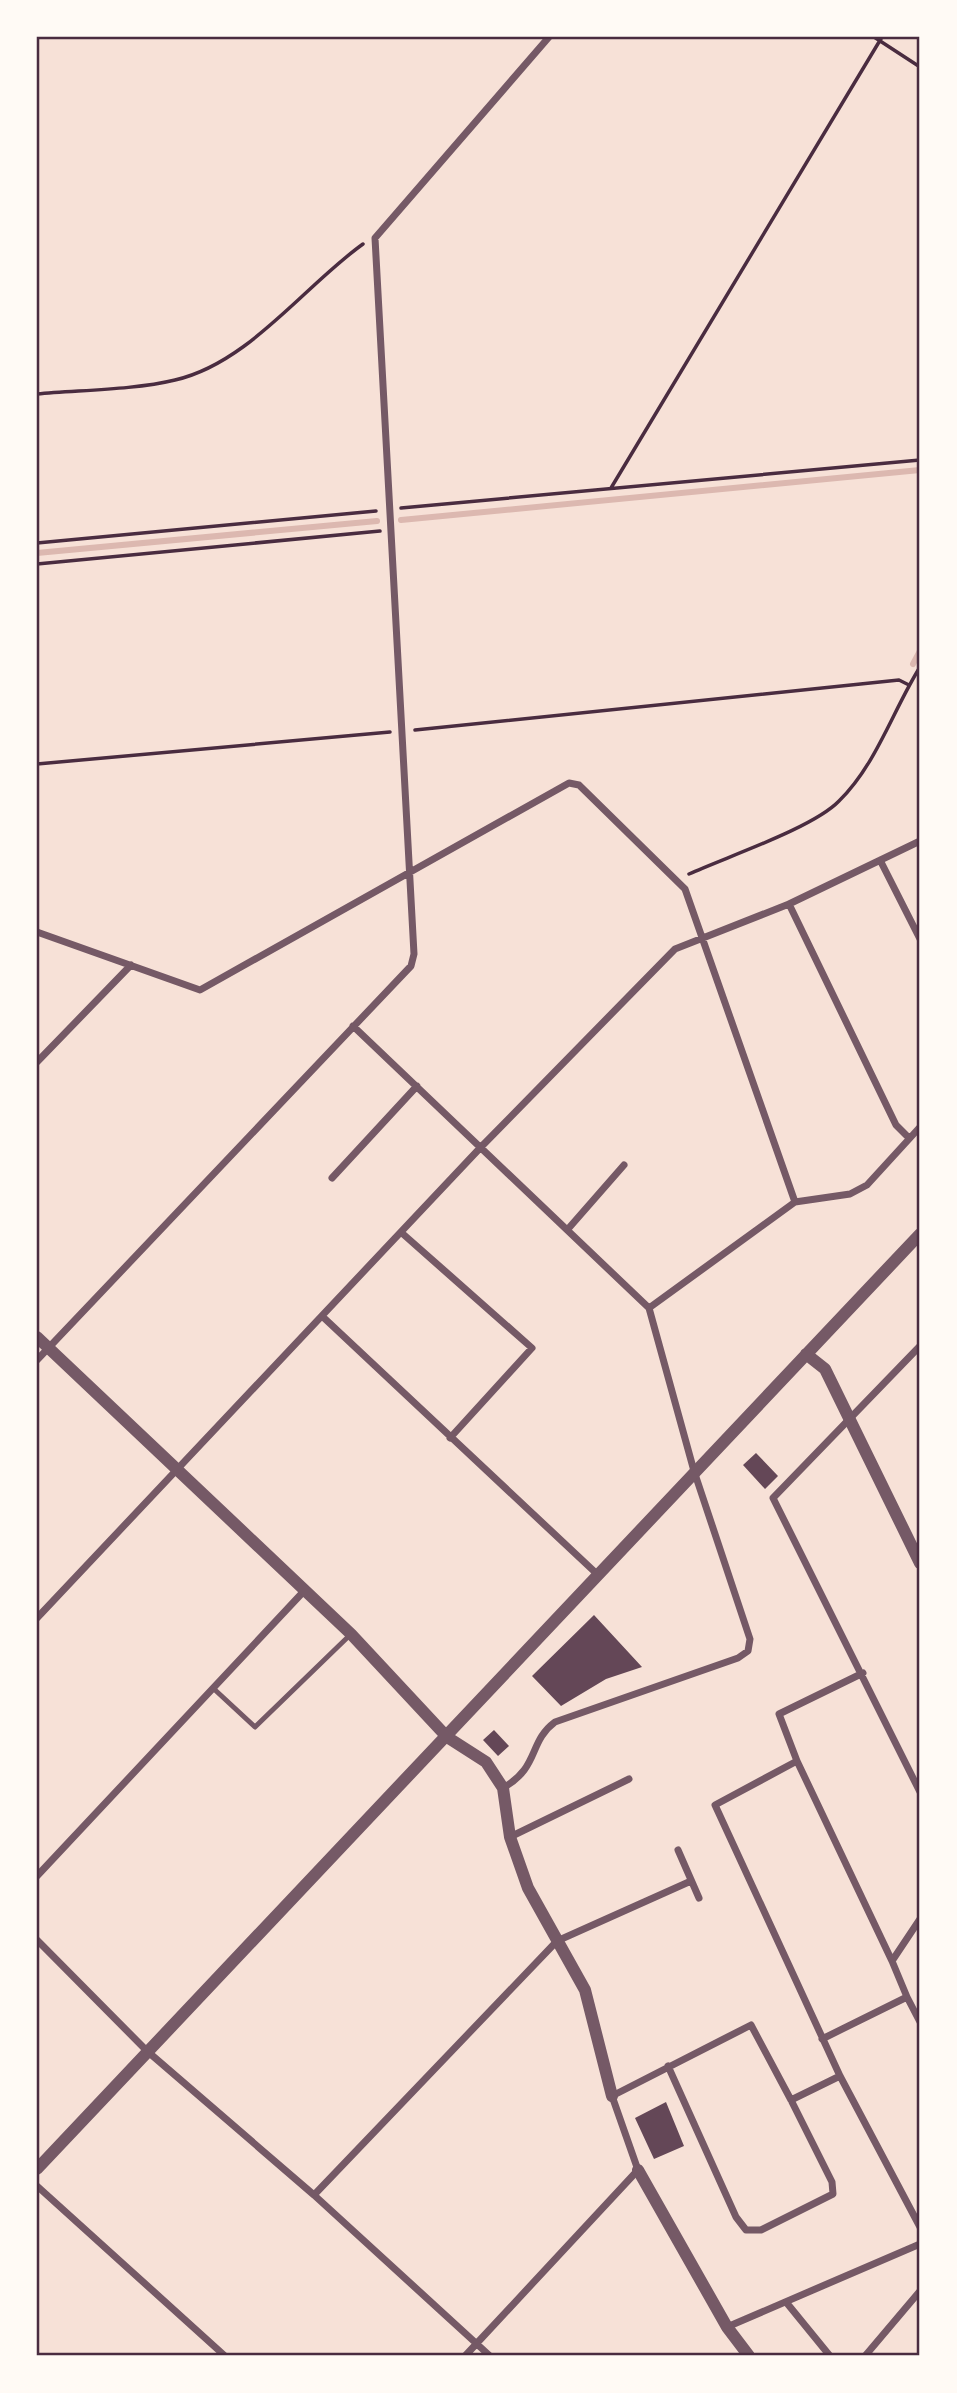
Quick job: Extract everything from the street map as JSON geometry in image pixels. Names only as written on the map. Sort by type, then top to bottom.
[{"type":"street","points":[[37,1360],[411,966],[414,954],[374,238],[549,37]]},
{"type":"street","points":[[37,932],[200,990],[569,783],[579,785],[685,889],[795,1202]]},
{"type":"street","points":[[37,1618],[403,1234],[481,1147],[675,949],[789,904],[920,841]]},
{"type":"street","points":[[880,860],[920,939]]},
{"type":"street","points":[[789,904],[896,1125],[909,1139]]},
{"type":"street","points":[[37,1062],[131,965]]},
{"type":"street","points":[[353,1026],[649,1308],[694,1471],[750,1640],[748,1651],[738,1658],[555,1722],[544,1730],[521,1777],[503,1788]]},
{"type":"street","points":[[332,1178],[417,1086]]},
{"type":"street","points":[[649,1308],[795,1202],[850,1194],[867,1185],[920,1127]]},
{"type":"street","points":[[568,1229],[624,1165]]},
{"type":"street","points":[[403,1234],[532,1348],[450,1438]]},
{"type":"street","points":[[37,2169],[920,1234]]},
{"type":"street","points":[[323,1317],[597,1574]]},
{"type":"street","points":[[37,1337],[351,1634],[447,1737],[486,1762],[503,1788],[510,1837],[528,1888],[586,1990],[611,2096],[638,2169],[727,2327],[749,2356]]},
{"type":"street","points":[[920,1346],[773,1498],[920,1792]]},
{"type":"street","points":[[806,1353],[825,1369],[920,1563]]},
{"type":"street","points":[[37,1876],[305,1590]]},
{"type":"street","points":[[863,1674],[779,1714],[797,1760],[920,2022]]},
{"type":"street","points":[[797,1760],[715,1805],[822,2039],[920,2227]]},
{"type":"street","points":[[510,1837],[629,1779]]},
{"type":"street","points":[[678,1850],[699,1898]]},
{"type":"street","points":[[314,2195],[557,1941],[691,1881]]},
{"type":"street","points":[[892,1961],[920,1919]]},
{"type":"street","points":[[37,1940],[147,2051],[314,2195],[490,2356]]},
{"type":"street","points":[[822,2039],[907,1997]]},
{"type":"street","points":[[611,2096],[668,2066],[751,2025],[832,2182],[833,2194],[761,2230],[746,2230],[736,2217],[668,2066]]},
{"type":"street","points":[[791,2100],[840,2076]]},
{"type":"street","points":[[465,2356],[638,2169]]},
{"type":"street","points":[[37,2186],[225,2356]]},
{"type":"street","points":[[727,2327],[920,2244]]},
{"type":"street","points":[[865,2356],[920,2291]]},
{"type":"street","points":[[786,2302],[830,2356]]},
{"type":"lane","points":[[214,1689],[256,1727],[351,1634]]},
{"type":"path","points":[[874,37],[920,66]]},
{"type":"path","points":[[611,488],[881,39]]},
{"type":"path","points":[[37,394],[174,380],[218,362],[289,309],[361,245],[374,238]]},
{"type":"path","points":[[37,543],[920,460]]},
{"type":"path","points":[[37,564],[390,530]]},
{"type":"path","points":[[677,879],[814,819],[839,802],[871,758],[920,667]]},
{"type":"path","points":[[37,764],[401,731],[899,680],[909,685]]},
{"type":"building","points":[[756,1453],[778,1476],[765,1489],[743,1465]]},
{"type":"building","points":[[594,1615],[642,1667],[606,1679],[561,1706],[532,1676]]},
{"type":"building","points":[[494,1730],[509,1746],[498,1756],[483,1740]]},
{"type":"building","points":[[666,2102],[684,2146],[654,2159],[635,2118]]},
{"type":"waterway","points":[[401,520],[920,470]]},
{"type":"waterway","points":[[37,553],[377,521]]},
{"type":"waterway","points":[[913,664],[920,651]]}]
